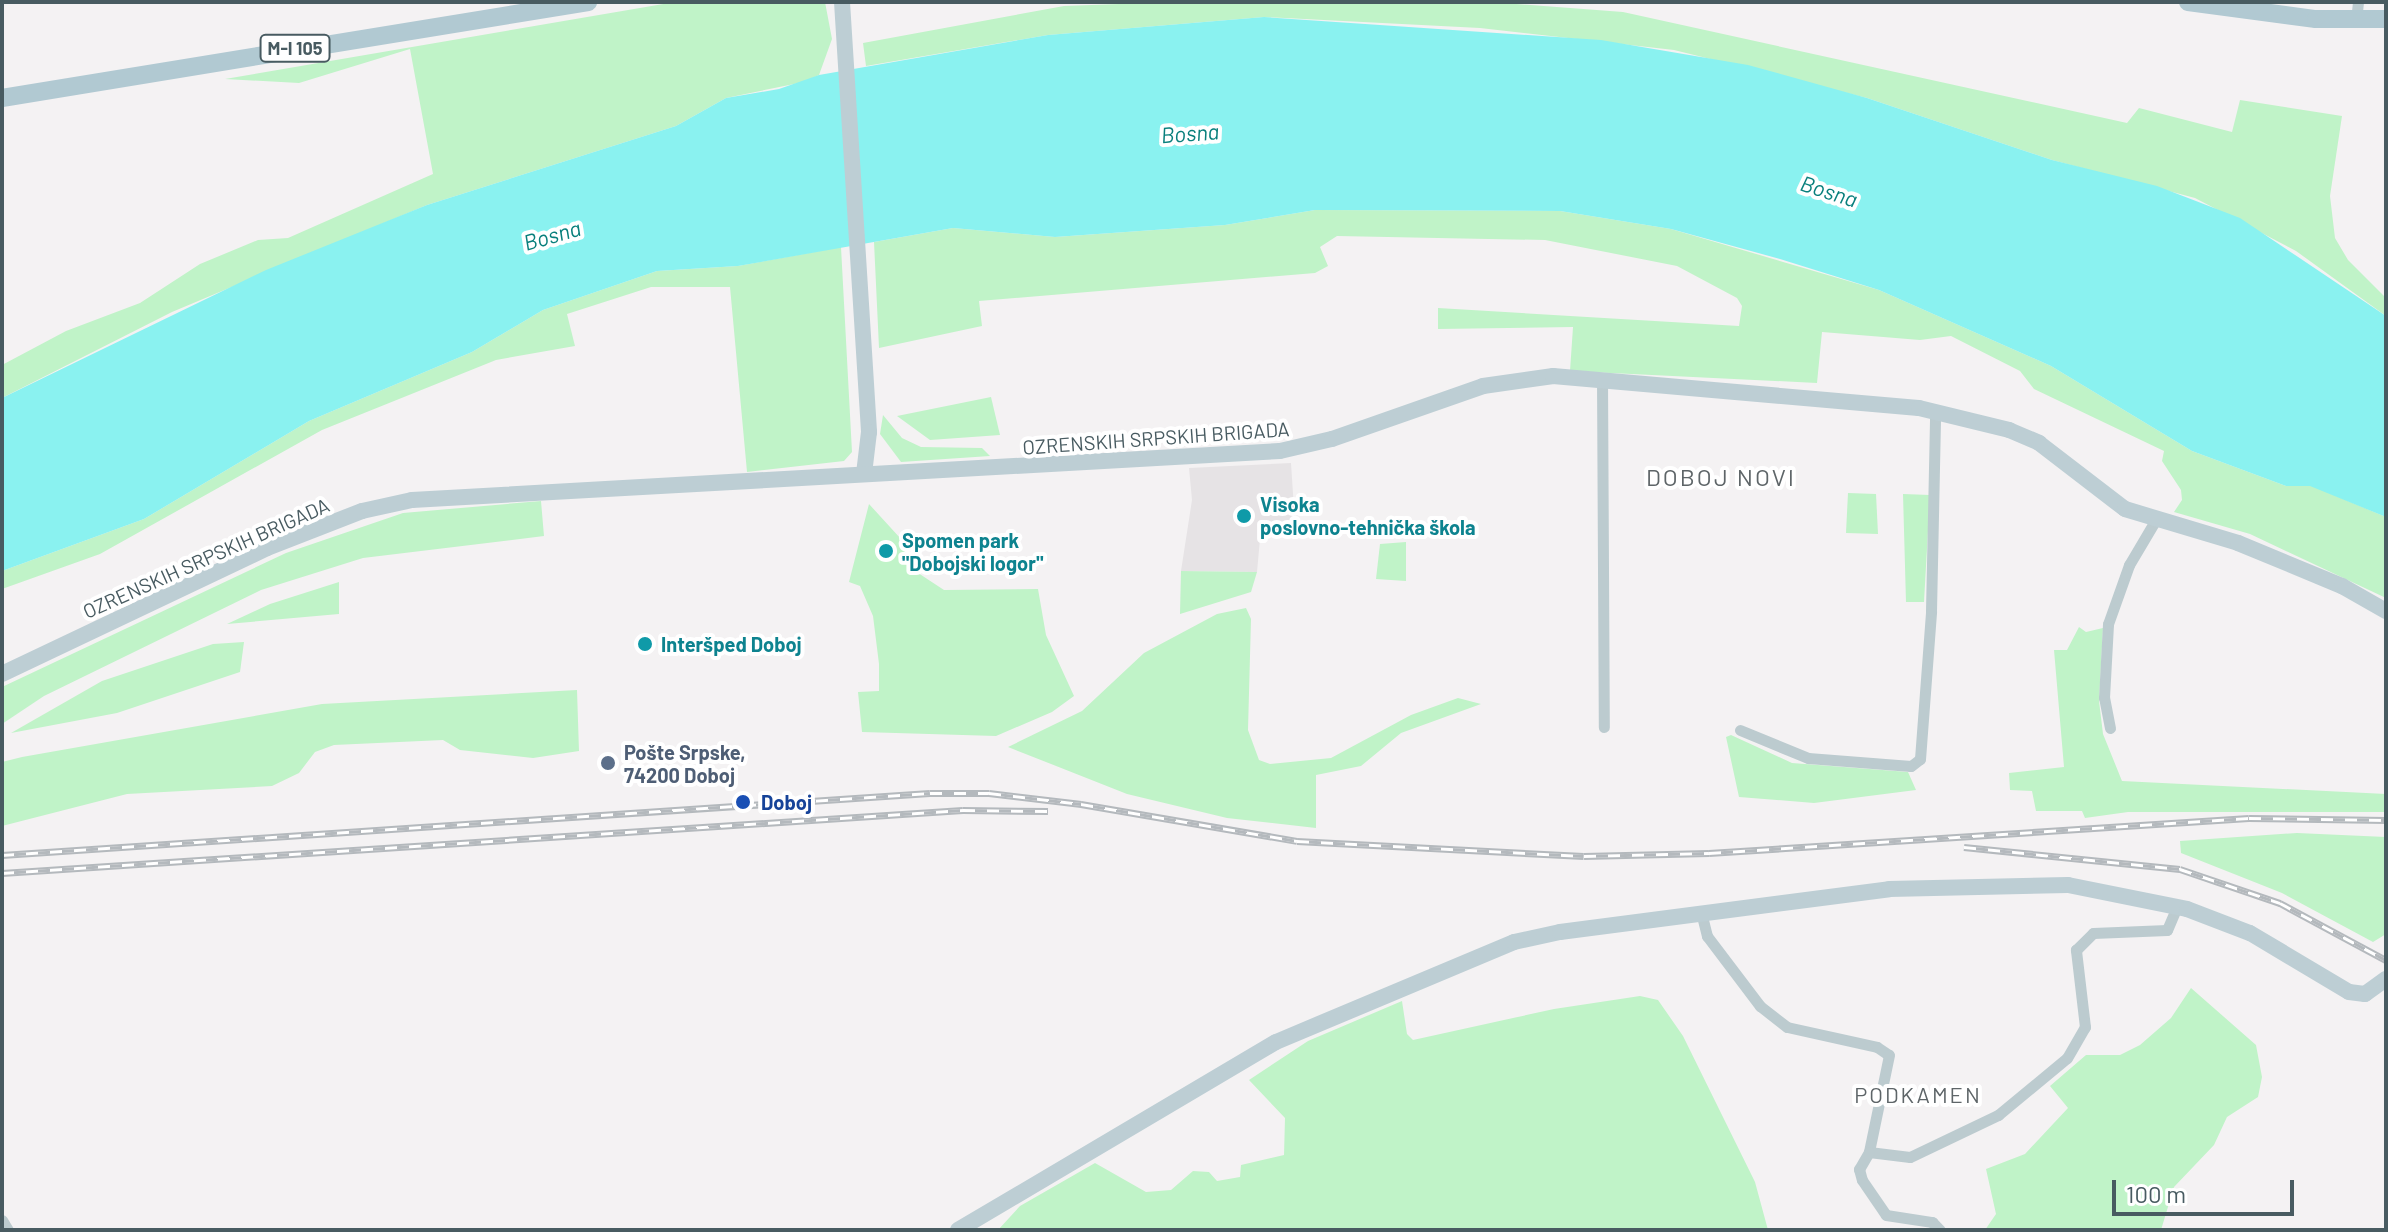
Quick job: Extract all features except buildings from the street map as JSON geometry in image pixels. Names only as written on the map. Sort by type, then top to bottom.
[{"type":"main road","name":"M-I 105","points":[[2,98],[588,2]]},
{"type":"main road","points":[[842,2],[869,432],[864,474]]},
{"type":"main road","points":[[2188,2],[2357,11],[2386,19]]},
{"type":"main road","name":"OZRENSKIH SRPSKIH BRIGADA","points":[[2,674],[267,548],[362,511],[412,500],[1280,451],[1332,439],[1508,381],[1602,378],[1935,412],[2033,439],[2102,497],[2155,521],[2238,543],[2342,586],[2386,611]]},
{"type":"main road","points":[[958,1230],[1205,1082],[1330,1017],[1514,942],[1701,912],[1889,889],[2034,884],[2135,895],[2177,906],[2250,933],[2349,992],[2365,994],[2386,979]]},
{"type":"street","points":[[1602,378],[1604,727]]},
{"type":"street","points":[[1740,730],[1808,758],[1911,766],[1920,759],[1931,611],[1935,412]]},
{"type":"street","points":[[2110,728],[2104,698],[2108,624],[2129,565],[2155,521]]},
{"type":"street","points":[[1869,1152],[1910,1157],[1998,1115],[2079,1042],[2085,1006],[2075,972],[2076,950],[2093,933],[2114,929],[2167,930],[2177,906]]},
{"type":"street","points":[[1701,912],[1707,936],[1760,1006],[1787,1027],[1877,1047],[1889,1055],[1869,1152],[1859,1169],[1862,1180],[1886,1215],[1932,1222],[1940,1230]]},
{"type":"street","points":[[2,1220],[8,1230]]},
{"type":"shaded area","points":[[1291,463],[1295,524],[1288,531],[1260,539],[1257,572],[1181,571],[1192,500],[1189,468]]},
{"type":"green space","points":[[675,2],[825,2],[832,39],[819,75],[804,82],[726,98],[676,126],[427,205],[172,312],[2,398],[2,365],[66,331],[140,303],[200,264],[258,240],[288,238],[433,174],[410,49],[299,83],[225,79]]},
{"type":"green space","points":[[1174,2],[1491,2],[1623,12],[2127,123],[2139,108],[2232,132],[2240,100],[2342,116],[2330,196],[2335,238],[2348,260],[2386,298],[2386,316],[2296,251],[2195,198],[2052,160],[1867,98],[1674,50],[1480,28],[1264,17],[1048,35],[866,66],[863,43],[1064,6]]},
{"type":"green space","points":[[1315,210],[1560,211],[1671,229],[1879,290],[2051,366],[2192,451],[2286,486],[2310,485],[2386,517],[2386,598],[2250,534],[2174,512],[2182,500],[2181,490],[2162,461],[2164,451],[2034,389],[2020,371],[1951,336],[1920,340],[1822,332],[1817,383],[1570,371],[1573,327],[1438,329],[1438,308],[1739,326],[1742,306],[1737,298],[1677,266],[1545,240],[1337,236],[1320,247],[1328,266],[1315,273],[979,301],[982,326],[879,348],[874,242],[953,228],[1055,237],[1225,225]]},
{"type":"green space","points":[[841,247],[852,452],[844,461],[747,472],[730,287],[651,287],[567,314],[575,346],[496,360],[322,430],[100,554],[2,589],[2,571],[144,519],[309,421],[472,352],[543,310],[657,271],[738,266]]},
{"type":"green space","points":[[991,397],[1000,435],[930,440],[897,416]]},
{"type":"green space","points":[[883,415],[902,438],[921,447],[982,448],[990,456],[901,462],[880,434]]},
{"type":"green space","points":[[1848,493],[1876,494],[1878,534],[1846,533]]},
{"type":"green space","points":[[1903,494],[1930,495],[1924,602],[1906,602]]},
{"type":"green space","points":[[541,501],[544,536],[363,558],[261,590],[44,696],[2,724],[2,687],[286,553],[403,513]]},
{"type":"green space","points":[[869,504],[901,539],[912,569],[944,590],[1038,589],[1046,635],[1074,696],[1052,712],[996,736],[862,732],[858,692],[879,691],[879,664],[873,616],[860,586],[849,582]]},
{"type":"green space","points":[[1406,542],[1406,581],[1376,579],[1380,544]]},
{"type":"green space","points":[[1181,571],[1257,572],[1251,592],[1180,614]]},
{"type":"green space","points":[[339,582],[339,614],[227,624],[270,604]]},
{"type":"green space","points":[[1246,608],[1251,619],[1248,730],[1259,760],[1270,764],[1331,758],[1411,715],[1458,698],[1481,704],[1401,733],[1361,766],[1316,775],[1316,828],[1227,818],[1127,794],[1008,747],[1082,711],[1144,653],[1217,614]]},
{"type":"green space","points":[[2079,627],[2086,632],[2103,628],[2099,701],[2103,734],[2122,781],[2386,794],[2386,812],[2128,812],[2085,818],[2082,811],[2036,811],[2032,791],[2010,790],[2009,773],[2064,767],[2054,650],[2067,650]]},
{"type":"green space","points":[[244,642],[240,672],[117,713],[11,733],[102,681],[213,644]]},
{"type":"green space","points":[[577,690],[579,751],[533,758],[460,750],[443,740],[334,745],[315,752],[299,773],[272,786],[127,794],[2,826],[2,762],[22,757],[322,704]]},
{"type":"green space","points":[[1731,735],[1792,763],[1908,772],[1916,790],[1814,803],[1739,797],[1726,737]]},
{"type":"green space","points":[[2297,833],[2386,837],[2386,934],[2373,942],[2282,893],[2181,853],[2180,841]]},
{"type":"green space","points":[[2191,988],[2256,1045],[2262,1077],[2258,1097],[2227,1117],[2214,1145],[2174,1187],[2161,1230],[1985,1230],[1996,1214],[1986,1169],[2025,1154],[2068,1108],[2050,1086],[2086,1055],[2120,1055],[2140,1045],[2171,1018]]},
{"type":"green space","points":[[1640,996],[1658,1000],[1683,1036],[1755,1182],[1768,1230],[998,1230],[1020,1206],[1095,1163],[1146,1192],[1171,1190],[1193,1171],[1209,1172],[1217,1181],[1240,1177],[1241,1165],[1284,1155],[1285,1118],[1249,1080],[1308,1041],[1402,1001],[1407,1034],[1413,1040],[1554,1009]]},
{"type":"water","name":"Bosna","points":[[1264,17],[1601,40],[1748,65],[1867,98],[2052,160],[2157,186],[2240,218],[2386,316],[2386,517],[2310,486],[2286,486],[2192,451],[2051,366],[1879,290],[1780,259],[1671,229],[1560,211],[1315,210],[1225,225],[1055,237],[953,228],[738,266],[657,271],[543,310],[472,352],[309,421],[144,519],[2,571],[2,398],[266,270],[427,205],[676,126],[726,98],[779,89],[819,75],[1048,35]]},
{"type":"railway","points":[[2,855],[930,793],[989,793],[1081,804],[1297,841],[1584,856],[1709,853],[2249,818],[2386,820]]},
{"type":"railway","points":[[2,873],[963,810],[1048,811]]},
{"type":"railway","points":[[1964,847],[2180,869],[2280,903],[2386,960]]},
{"type":"place","name":"Visoka poslovno-tehnička škola","points":[[1244,516]]},
{"type":"place","name":"Spomen park \"Dobojski logor\"","points":[[886,551]]},
{"type":"place","name":"Interšped Doboj","points":[[645,644]]},
{"type":"place","name":"Pošte Srpske, 74200 Doboj","points":[[608,763]]},
{"type":"place","name":"Doboj","points":[[743,802]]},
{"type":"district","name":"DOBOJ NOVI","points":[[1721,477]]},
{"type":"district","name":"PODKAMEN","points":[[1918,1095]]}]
